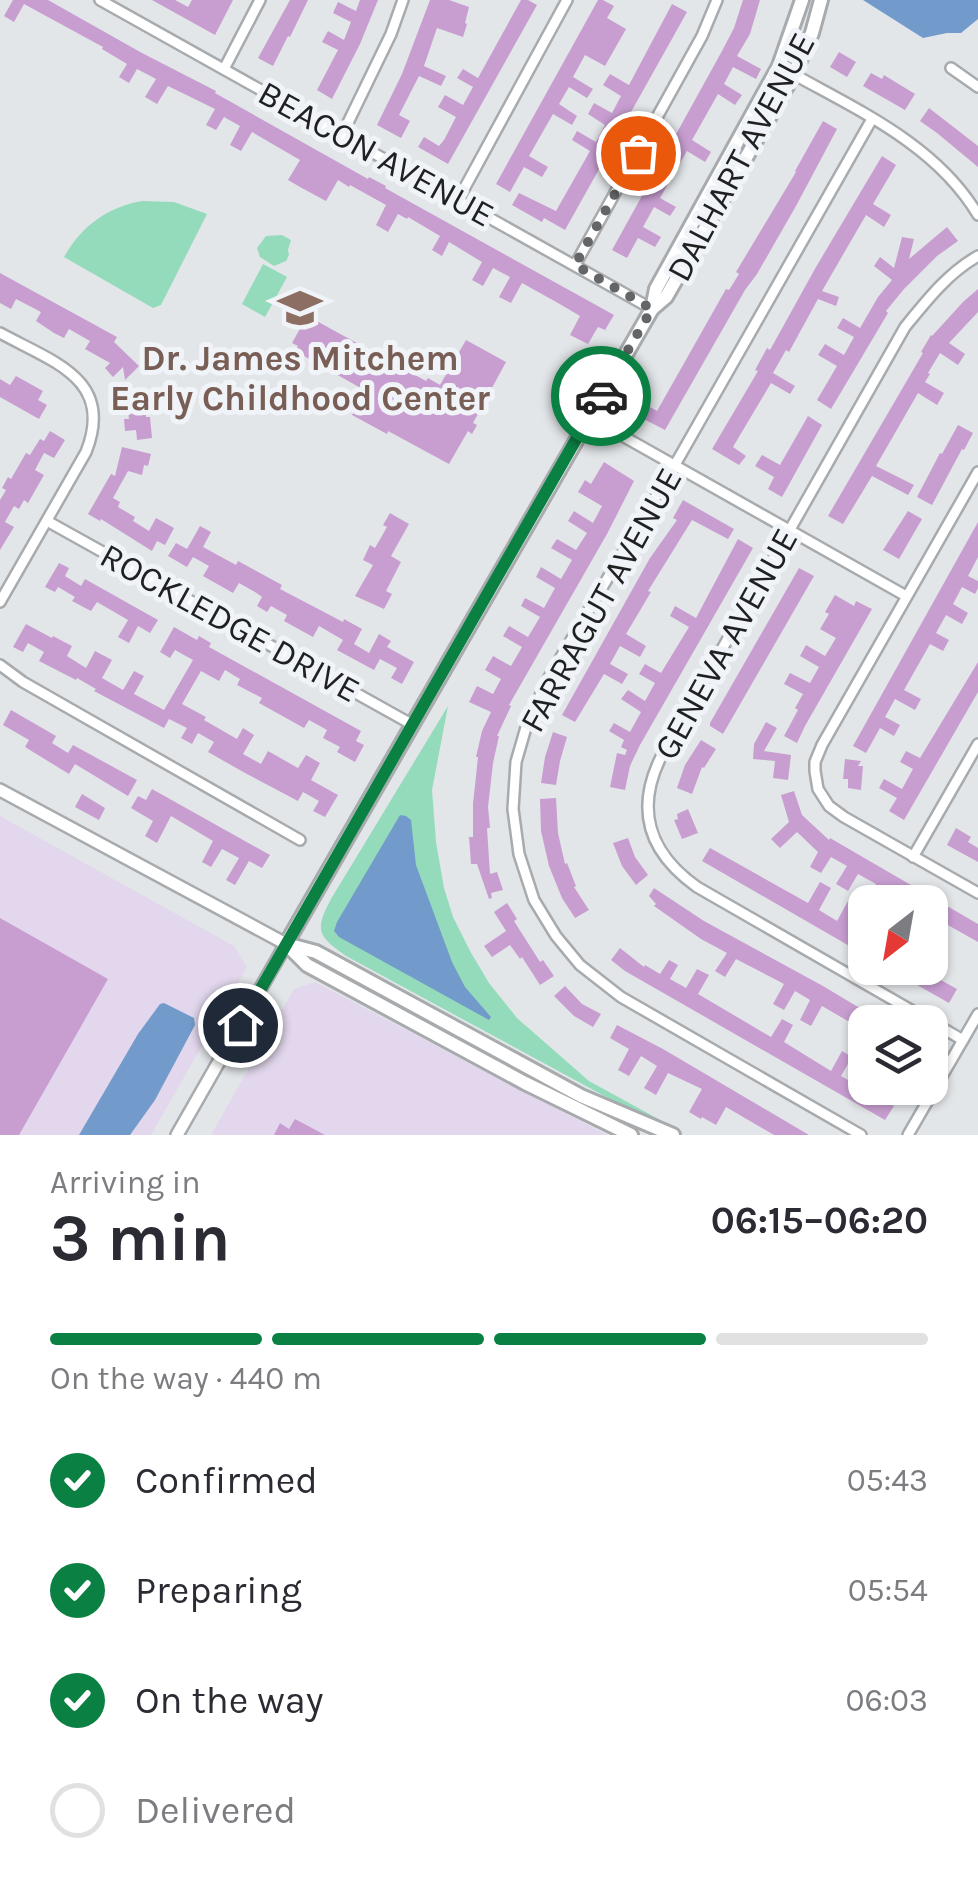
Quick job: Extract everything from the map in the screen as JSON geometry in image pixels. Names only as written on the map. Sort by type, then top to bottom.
[{"type":"main road","name":"DALHART AVENUE","points":[[286,944],[652,309],[656,289],[778,66],[802,0]]},
{"type":"main road","name":"DALHART AVENUE","points":[[652,309],[666,297],[794,74],[821,0]]},
{"type":"main road","points":[[286,944],[307,965],[525,1083],[631,1135]]},
{"type":"main road","points":[[286,944],[316,952],[581,1096],[673,1135]]},
{"type":"street","points":[[224,69],[260,0]]},
{"type":"street","points":[[342,135],[392,34],[402,0]]},
{"type":"street","points":[[458,200],[567,0]]},
{"type":"street","points":[[575,265],[702,36],[717,0]]},
{"type":"street","name":"BEACON AVENUE","points":[[106,1],[652,309]]},
{"type":"street","points":[[778,66],[872,118],[927,154],[978,215]]},
{"type":"street","points":[[951,68],[978,87]]},
{"type":"street","name":"FARRAGUT AVENUE","points":[[861,1135],[621,997],[580,965],[534,900],[519,854],[513,809],[516,762],[526,724],[548,679],[872,118]]},
{"type":"street","name":"GENEVA AVENUE","points":[[963,1040],[697,888],[657,846],[649,822],[648,798],[658,764],[905,327],[940,286],[978,256]]},
{"type":"street","points":[[0,333],[65,369],[86,386],[95,408],[90,442],[0,602]]},
{"type":"street","points":[[589,417],[906,596]]},
{"type":"street","points":[[978,472],[822,744],[814,771],[818,789],[835,812],[978,894]]},
{"type":"street","name":"ROCKLEDGE DRIVE","points":[[48,521],[413,725]]},
{"type":"street","points":[[0,664],[23,682],[300,840]]},
{"type":"street","points":[[913,857],[978,744]]},
{"type":"street","points":[[0,790],[286,944],[177,1135]]},
{"type":"street","points":[[908,1135],[978,1014]]},
{"type":"shaded area","points":[[0,816],[234,946],[247,967],[151,1135],[0,1135]]},
{"type":"shaded area","points":[[315,982],[607,1135],[211,1135],[294,989]]},
{"type":"green space","points":[[142,201],[174,202],[207,214],[161,305],[153,308],[64,257],[97,220]]},
{"type":"green space","points":[[282,235],[291,240],[289,255],[286,261],[274,266],[260,257],[257,248],[266,236]]},
{"type":"green space","points":[[263,264],[287,277],[265,317],[242,304]]},
{"type":"green space","points":[[448,706],[432,790],[436,842],[453,917],[470,951],[517,1018],[589,1081],[662,1121],[621,1105],[346,956],[324,938],[322,919],[331,899]]},
{"type":"water","points":[[863,0],[978,0],[978,19],[961,33],[923,38]]},
{"type":"water","points":[[400,815],[411,820],[416,865],[452,962],[465,987],[491,1017],[489,1020],[334,931]]},
{"type":"water","points":[[164,1003],[194,1018],[195,1025],[155,1100],[130,1135],[79,1135],[138,1034]]},
{"type":"building","points":[[13,0],[48,0],[614,315],[605,330],[598,327],[588,344],[570,335],[580,316],[522,283],[511,303],[499,297],[510,277],[493,268],[483,286],[472,280],[482,262],[449,242],[442,256],[432,250],[440,236],[408,217],[398,214],[388,232],[376,225],[386,205],[350,185],[338,180],[326,201],[300,187],[288,180],[300,160],[252,132],[241,151],[230,145],[240,126],[224,117],[216,130],[206,125],[215,109],[168,86],[157,104],[145,97],[156,79],[137,69],[129,83],[119,77],[127,64],[24,4],[14,22],[4,16]]},
{"type":"building","points":[[152,0],[175,0],[188,7],[192,0],[233,0],[215,35]]},
{"type":"building","points":[[290,0],[308,0],[273,66],[258,58]]},
{"type":"building","points":[[360,0],[378,0],[332,99],[317,90],[338,50],[322,42],[328,31],[344,40],[351,22],[333,13],[338,2],[356,11]]},
{"type":"building","points":[[430,0],[449,0],[469,7],[467,24],[463,37],[437,28],[424,66],[446,76],[441,86],[419,76],[399,115],[410,121],[401,138],[377,125],[402,74]]},
{"type":"building","points":[[521,0],[537,5],[448,164],[418,147],[424,137],[439,146],[444,140],[456,117],[438,107],[445,95],[463,105],[473,87],[457,78],[463,69],[478,78]]},
{"type":"building","points":[[598,0],[614,6],[607,18],[626,29],[605,66],[585,55],[573,77],[593,89],[587,98],[569,87],[559,104],[577,116],[572,125],[553,114],[529,156],[548,167],[542,177],[524,167],[510,192],[496,184]]},
{"type":"building","points":[[743,0],[760,0],[750,34],[737,56],[761,69],[756,79],[733,67],[724,84],[742,95],[735,105],[718,94],[692,140],[711,152],[705,162],[687,151],[660,198],[676,207],[670,216],[654,207],[643,227],[661,237],[655,247],[638,238],[627,258],[612,250],[722,51]]},
{"type":"building","points":[[672,4],[687,12],[565,230],[512,205],[519,193],[556,211],[590,151],[572,140],[577,131],[596,142],[605,125],[588,114],[594,103],[612,113],[621,96],[603,85],[610,74],[629,85]]},
{"type":"building","points":[[839,52],[856,62],[847,77],[830,67]]},
{"type":"building","points":[[871,73],[882,79],[884,75],[915,94],[905,110],[863,86]]},
{"type":"building","points":[[929,108],[978,146],[978,167],[920,121]]},
{"type":"building","points":[[823,121],[837,129],[665,430],[636,415],[643,403],[657,411],[726,289],[739,274],[736,272]]},
{"type":"building","points":[[882,156],[896,165],[873,204],[891,215],[884,227],[866,215],[822,291],[839,297],[836,306],[818,299],[789,352],[786,350],[773,373],[795,386],[790,394],[771,383],[733,447],[746,456],[739,465],[712,449],[758,371],[755,370],[767,348],[770,350]]},
{"type":"building","points":[[947,227],[958,241],[937,256],[886,311],[831,409],[817,400],[837,366],[818,355],[825,344],[844,355],[854,337],[837,328],[843,318],[860,328],[892,280],[874,266],[880,257],[894,268],[902,237],[914,239],[909,259]]},
{"type":"building","points":[[0,273],[117,337],[114,342],[139,366],[125,380],[123,367],[113,377],[105,368],[110,363],[85,349],[90,341],[69,329],[64,338],[54,333],[36,321],[41,312],[16,299],[11,309],[0,303]]},
{"type":"building","points":[[978,289],[978,312],[949,343],[965,354],[958,365],[940,353],[925,382],[944,393],[937,405],[918,393],[876,466],[914,485],[908,495],[872,476],[843,524],[828,516],[931,335]]},
{"type":"building","points":[[313,319],[440,385],[466,340],[506,362],[473,423],[477,425],[472,434],[468,431],[449,464],[352,415],[366,391],[295,351],[298,346],[292,343],[301,327],[306,330]]},
{"type":"building","points":[[16,376],[43,391],[38,400],[47,405],[39,419],[0,397],[0,379],[10,385]]},
{"type":"building","points":[[143,388],[152,438],[137,440],[136,430],[125,431],[124,419],[129,419],[126,390]]},
{"type":"building","points":[[808,416],[822,425],[782,497],[768,489],[774,477],[755,466],[762,455],[780,465]]},
{"type":"building","points":[[958,425],[973,433],[932,505],[917,497]]},
{"type":"building","points":[[50,431],[65,440],[54,458],[44,453],[35,470],[44,475],[28,503],[24,500],[19,509],[14,506],[5,522],[14,527],[0,550],[0,500],[6,490],[2,488],[26,453],[30,455]]},
{"type":"building","points":[[122,447],[151,454],[142,475],[128,471],[113,498],[120,502],[118,507],[149,531],[156,518],[174,528],[165,545],[157,541],[152,551],[88,514],[111,474],[115,476]]},
{"type":"building","points":[[604,462],[634,481],[509,705],[497,736],[487,828],[490,874],[497,872],[503,890],[491,893],[489,899],[477,864],[471,864],[469,837],[473,837],[476,757],[491,712],[469,702],[477,686],[493,694],[501,679],[485,670],[493,656],[511,666],[522,647],[503,636],[509,626],[528,637],[540,617],[521,606],[525,598],[544,608],[555,588],[536,577],[541,567],[561,579],[572,560],[551,548],[557,539],[576,550],[587,533],[568,521],[574,511],[593,523],[602,506],[578,492],[585,480],[591,484]]},
{"type":"building","points":[[683,500],[734,529],[728,539],[692,520],[626,634],[646,646],[640,657],[620,646],[610,664],[628,674],[622,684],[604,674],[575,722],[562,715],[650,558],[677,520],[673,518]]},
{"type":"building","points":[[908,511],[922,519],[899,559],[883,550]]},
{"type":"building","points":[[390,513],[409,524],[391,556],[401,562],[386,591],[392,594],[384,609],[355,596],[373,565],[363,560],[370,545],[375,548]]},
{"type":"building","points":[[978,522],[978,557],[968,576],[978,581],[978,588],[975,594],[962,587],[953,604],[968,613],[962,624],[946,615],[936,633],[949,640],[943,651],[930,644],[904,690],[921,699],[915,710],[895,699],[885,717],[900,725],[894,736],[880,728],[866,753],[853,746]]},
{"type":"building","points":[[200,526],[211,532],[203,547],[236,565],[238,561],[282,585],[280,589],[362,629],[354,644],[369,653],[379,634],[391,641],[387,647],[414,662],[402,684],[391,678],[397,668],[380,659],[374,670],[337,650],[343,640],[319,626],[313,637],[284,621],[287,615],[271,606],[267,612],[257,606],[262,597],[239,583],[233,593],[203,576],[209,566],[193,557],[187,567],[168,556],[176,543],[187,549]]},
{"type":"building","points":[[738,539],[753,548],[640,745],[625,790],[610,787],[617,753],[625,755],[627,750],[621,747],[624,740],[609,731],[614,723],[630,732],[641,712],[621,699],[628,690],[645,701],[655,683],[639,674],[645,664],[661,673],[689,627],[670,616],[675,606],[696,618]]},
{"type":"building","points":[[59,563],[69,568],[65,576],[81,586],[85,579],[158,620],[150,633],[138,626],[129,643],[118,637],[128,620],[97,602],[91,611],[72,601],[75,597],[58,587],[55,592],[45,587]]},
{"type":"building","points":[[799,568],[814,576],[723,734],[710,723]]},
{"type":"building","points":[[835,595],[854,606],[856,601],[872,609],[797,743],[784,736],[803,694],[784,684],[790,673],[810,683],[819,667],[800,656],[806,645],[825,656],[836,638],[820,629]]},
{"type":"building","points":[[26,624],[72,646],[67,656],[86,668],[95,651],[112,660],[102,678],[123,690],[134,671],[144,676],[134,694],[164,710],[193,660],[175,650],[170,658],[160,652],[174,627],[197,640],[199,636],[211,643],[209,647],[361,731],[356,741],[364,745],[355,762],[323,738],[327,730],[309,720],[304,728],[259,703],[262,698],[237,685],[240,679],[225,670],[219,681],[201,671],[182,704],[237,739],[243,728],[254,735],[243,754],[261,764],[268,751],[298,768],[306,755],[320,763],[311,780],[338,795],[325,817],[313,811],[319,801],[303,792],[298,801],[208,752],[214,742],[198,733],[192,744],[181,738],[187,728],[169,719],[164,728],[94,691],[77,678],[39,661],[44,652],[28,643],[23,652],[13,647]]},
{"type":"building","points":[[978,662],[978,692],[904,820],[889,811],[897,798],[879,788],[884,779],[902,789],[913,769],[900,762],[906,751],[920,758]]},
{"type":"building","points":[[11,710],[56,736],[52,743],[68,753],[73,745],[137,780],[128,796],[75,764],[69,774],[25,747],[29,740],[3,725]]},
{"type":"building","points":[[766,722],[777,728],[764,751],[791,755],[788,780],[773,778],[775,761],[753,759],[754,744]]},
{"type":"building","points":[[553,732],[567,737],[556,785],[541,783]]},
{"type":"building","points":[[701,740],[716,749],[702,767],[692,794],[677,788],[685,765]]},
{"type":"building","points":[[845,759],[861,761],[861,790],[848,788],[848,779],[843,779]]},
{"type":"building","points":[[152,789],[270,855],[262,868],[249,861],[235,885],[226,880],[239,858],[222,849],[211,867],[202,862],[213,841],[171,816],[157,843],[145,836],[153,821],[131,808],[138,796],[146,800]]},
{"type":"building","points":[[794,791],[802,815],[829,840],[911,885],[875,885],[858,874],[848,885],[848,891],[836,884],[847,866],[831,857],[821,873],[810,867],[818,852],[797,832],[780,848],[771,839],[789,822],[781,795]]},
{"type":"building","points":[[82,794],[105,808],[99,820],[75,807]]},
{"type":"building","points":[[556,798],[565,864],[589,910],[575,918],[549,866],[541,831],[540,799]]},
{"type":"building","points":[[688,809],[698,833],[682,839],[674,820]]},
{"type":"building","points":[[956,828],[971,837],[968,842],[978,848],[978,862],[947,845]]},
{"type":"building","points":[[628,838],[648,875],[636,885],[622,866],[613,843]]},
{"type":"building","points":[[710,848],[808,903],[820,882],[831,888],[819,910],[837,921],[848,901],[848,945],[702,861]]},
{"type":"building","points":[[654,888],[704,921],[855,1005],[848,1005],[848,1021],[822,1006],[811,1026],[800,1020],[810,1000],[795,991],[784,1010],[773,1004],[784,984],[736,959],[725,977],[715,971],[727,953],[654,906],[649,896]]},
{"type":"building","points":[[507,903],[540,962],[543,960],[554,976],[540,985],[510,945],[492,957],[484,946],[506,931],[494,912]]},
{"type":"building","points":[[948,907],[978,924],[978,942],[948,925]]},
{"type":"building","points":[[0,918],[108,979],[19,1135],[0,1135]]},
{"type":"building","points":[[620,948],[660,974],[669,960],[678,965],[670,979],[686,988],[697,969],[709,975],[698,994],[771,1037],[782,1019],[793,1025],[784,1042],[831,1071],[842,1051],[848,1055],[841,1076],[848,1080],[848,1099],[625,971],[611,960]]},
{"type":"building","points":[[948,984],[957,989],[949,1003],[917,985]]},
{"type":"building","points":[[565,986],[582,1004],[601,1014],[593,1027],[574,1016],[554,996]]},
{"type":"building","points":[[617,1025],[809,1135],[774,1135],[726,1107],[716,1125],[701,1119],[689,1112],[702,1089],[668,1073],[656,1095],[644,1088],[657,1066],[641,1056],[629,1076],[618,1070],[629,1049],[610,1038]]},
{"type":"building","points":[[859,1105],[894,1106],[885,1120]]},
{"type":"building","points":[[295,1119],[325,1135],[274,1135],[280,1123],[289,1129]]},
{"type":"way so far","points":[[601,396],[652,309],[575,265],[638,153]]},
{"type":"place","name":"Dr. James Mitchem Early Childhood Center","points":[[300,308]]},
{"type":"route","points":[[240,1025],[601,396]]}]
